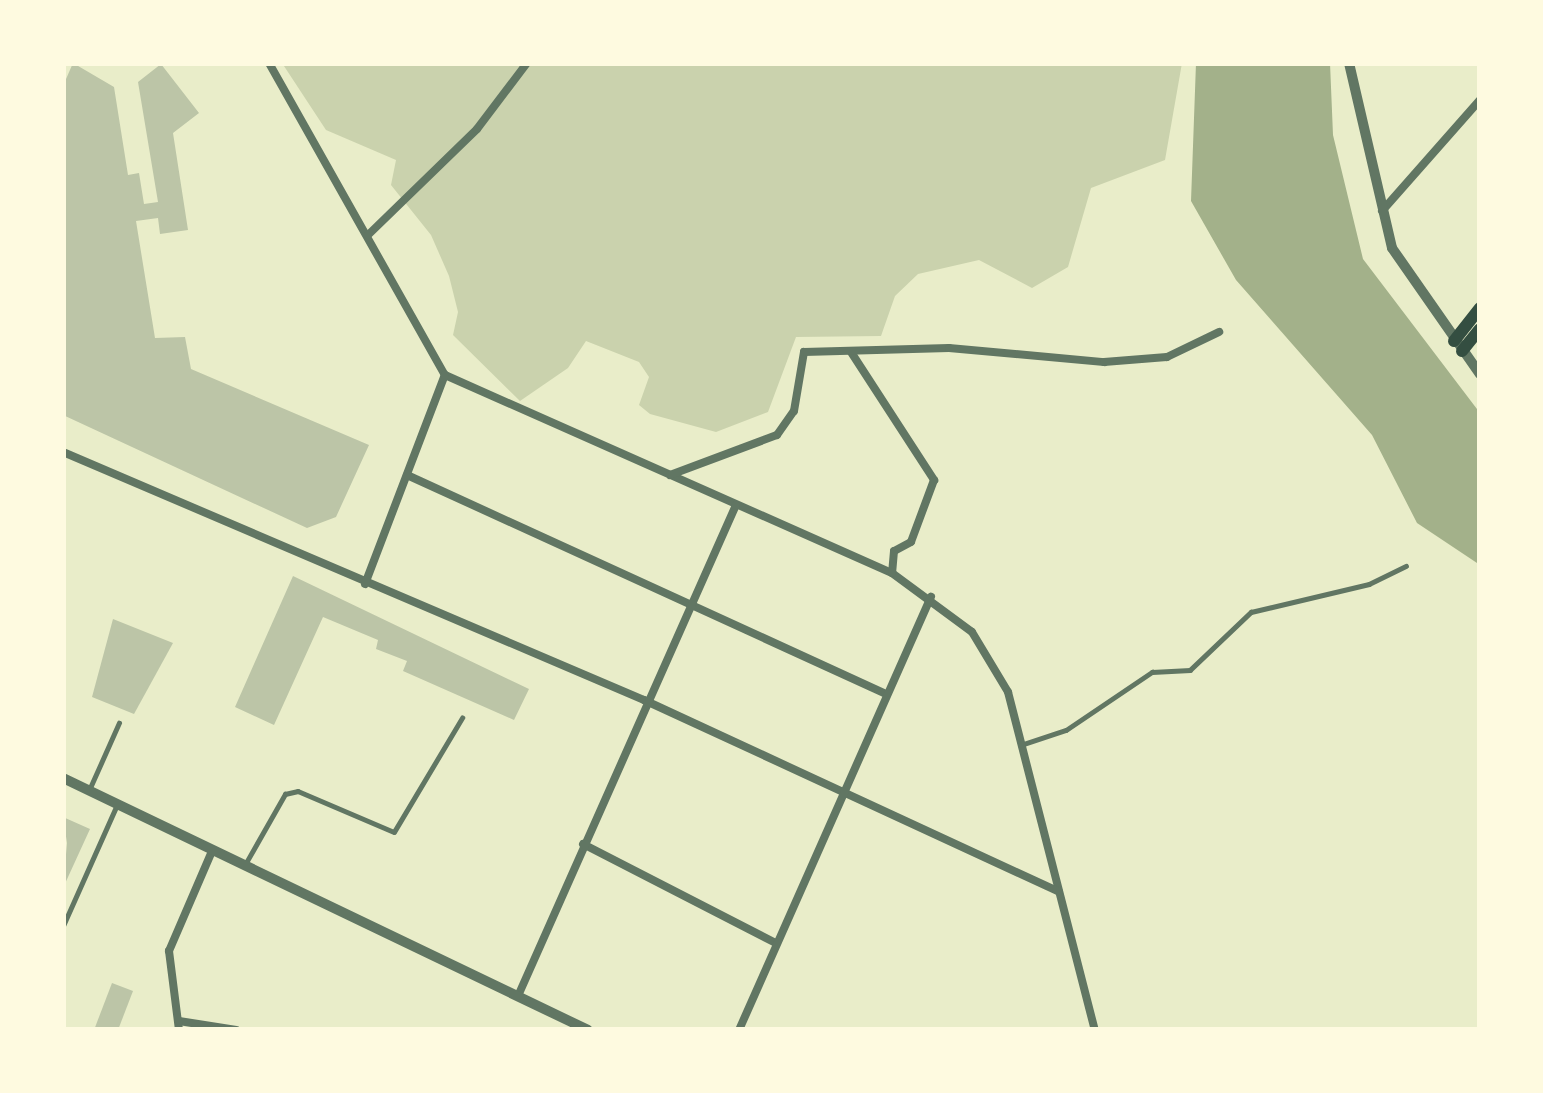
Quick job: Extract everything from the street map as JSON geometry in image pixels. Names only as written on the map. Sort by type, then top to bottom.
[{"type":"main road","points":[[1458,346],[1480,308]]},
{"type":"main road","points":[[1458,346],[1480,329]]},
{"type":"street","points":[[269,63],[445,376],[892,573],[931,597],[972,632],[992,662],[1021,745],[1095,1030]]},
{"type":"street","points":[[368,235],[477,129],[527,63]]},
{"type":"street","points":[[1349,63],[1381,212],[1412,282],[1480,374]]},
{"type":"street","points":[[1381,212],[1480,100]]},
{"type":"street","points":[[669,475],[777,435],[794,411],[804,352],[949,348],[1104,362],[1167,357],[1219,332]]},
{"type":"street","points":[[850,351],[934,480],[911,542],[894,551],[892,573]]},
{"type":"street","points":[[365,584],[445,376]]},
{"type":"street","points":[[63,452],[644,700],[1059,892]]},
{"type":"street","points":[[407,475],[884,693]]},
{"type":"street","points":[[518,995],[644,700],[736,505]]},
{"type":"street","points":[[740,1030],[840,791],[931,597]]},
{"type":"street","points":[[63,778],[588,1030]]},
{"type":"street","points":[[583,844],[774,942]]},
{"type":"street","points":[[212,851],[170,951],[179,1026],[236,1030]]},
{"type":"lane","points":[[1021,745],[1066,730],[1152,672],[1190,670],[1251,612],[1369,584],[1406,566]]},
{"type":"lane","points":[[244,866],[285,794],[298,791],[387,831],[401,828],[462,718]]},
{"type":"lane","points":[[90,788],[119,723]]},
{"type":"lane","points":[[63,926],[118,802]]},
{"type":"shaded area","points":[[282,63],[1182,63],[1165,160],[1091,188],[1068,267],[1032,288],[979,260],[918,274],[895,296],[881,336],[796,337],[768,412],[716,432],[650,414],[639,405],[649,377],[639,362],[586,341],[568,368],[520,401],[453,335],[458,312],[449,276],[431,235],[391,185],[396,160],[326,130]]},
{"type":"shaded area","points":[[1196,63],[1330,63],[1333,135],[1363,259],[1480,413],[1480,565],[1417,523],[1372,435],[1236,280],[1191,201]]},
{"type":"building","points":[[73,63],[114,87],[128,175],[139,173],[144,204],[158,202],[138,82],[161,64],[199,113],[173,133],[188,230],[160,234],[158,218],[136,221],[155,338],[185,337],[191,369],[369,445],[336,517],[307,528],[63,415],[63,86]]},
{"type":"building","points":[[293,576],[529,689],[514,720],[403,671],[407,661],[376,649],[378,640],[323,617],[274,725],[235,707]]},
{"type":"building","points":[[113,619],[173,643],[134,714],[92,697]]},
{"type":"building","points":[[63,817],[90,829],[63,888],[67,843]]},
{"type":"building","points":[[112,983],[133,991],[118,1030],[94,1030]]}]
